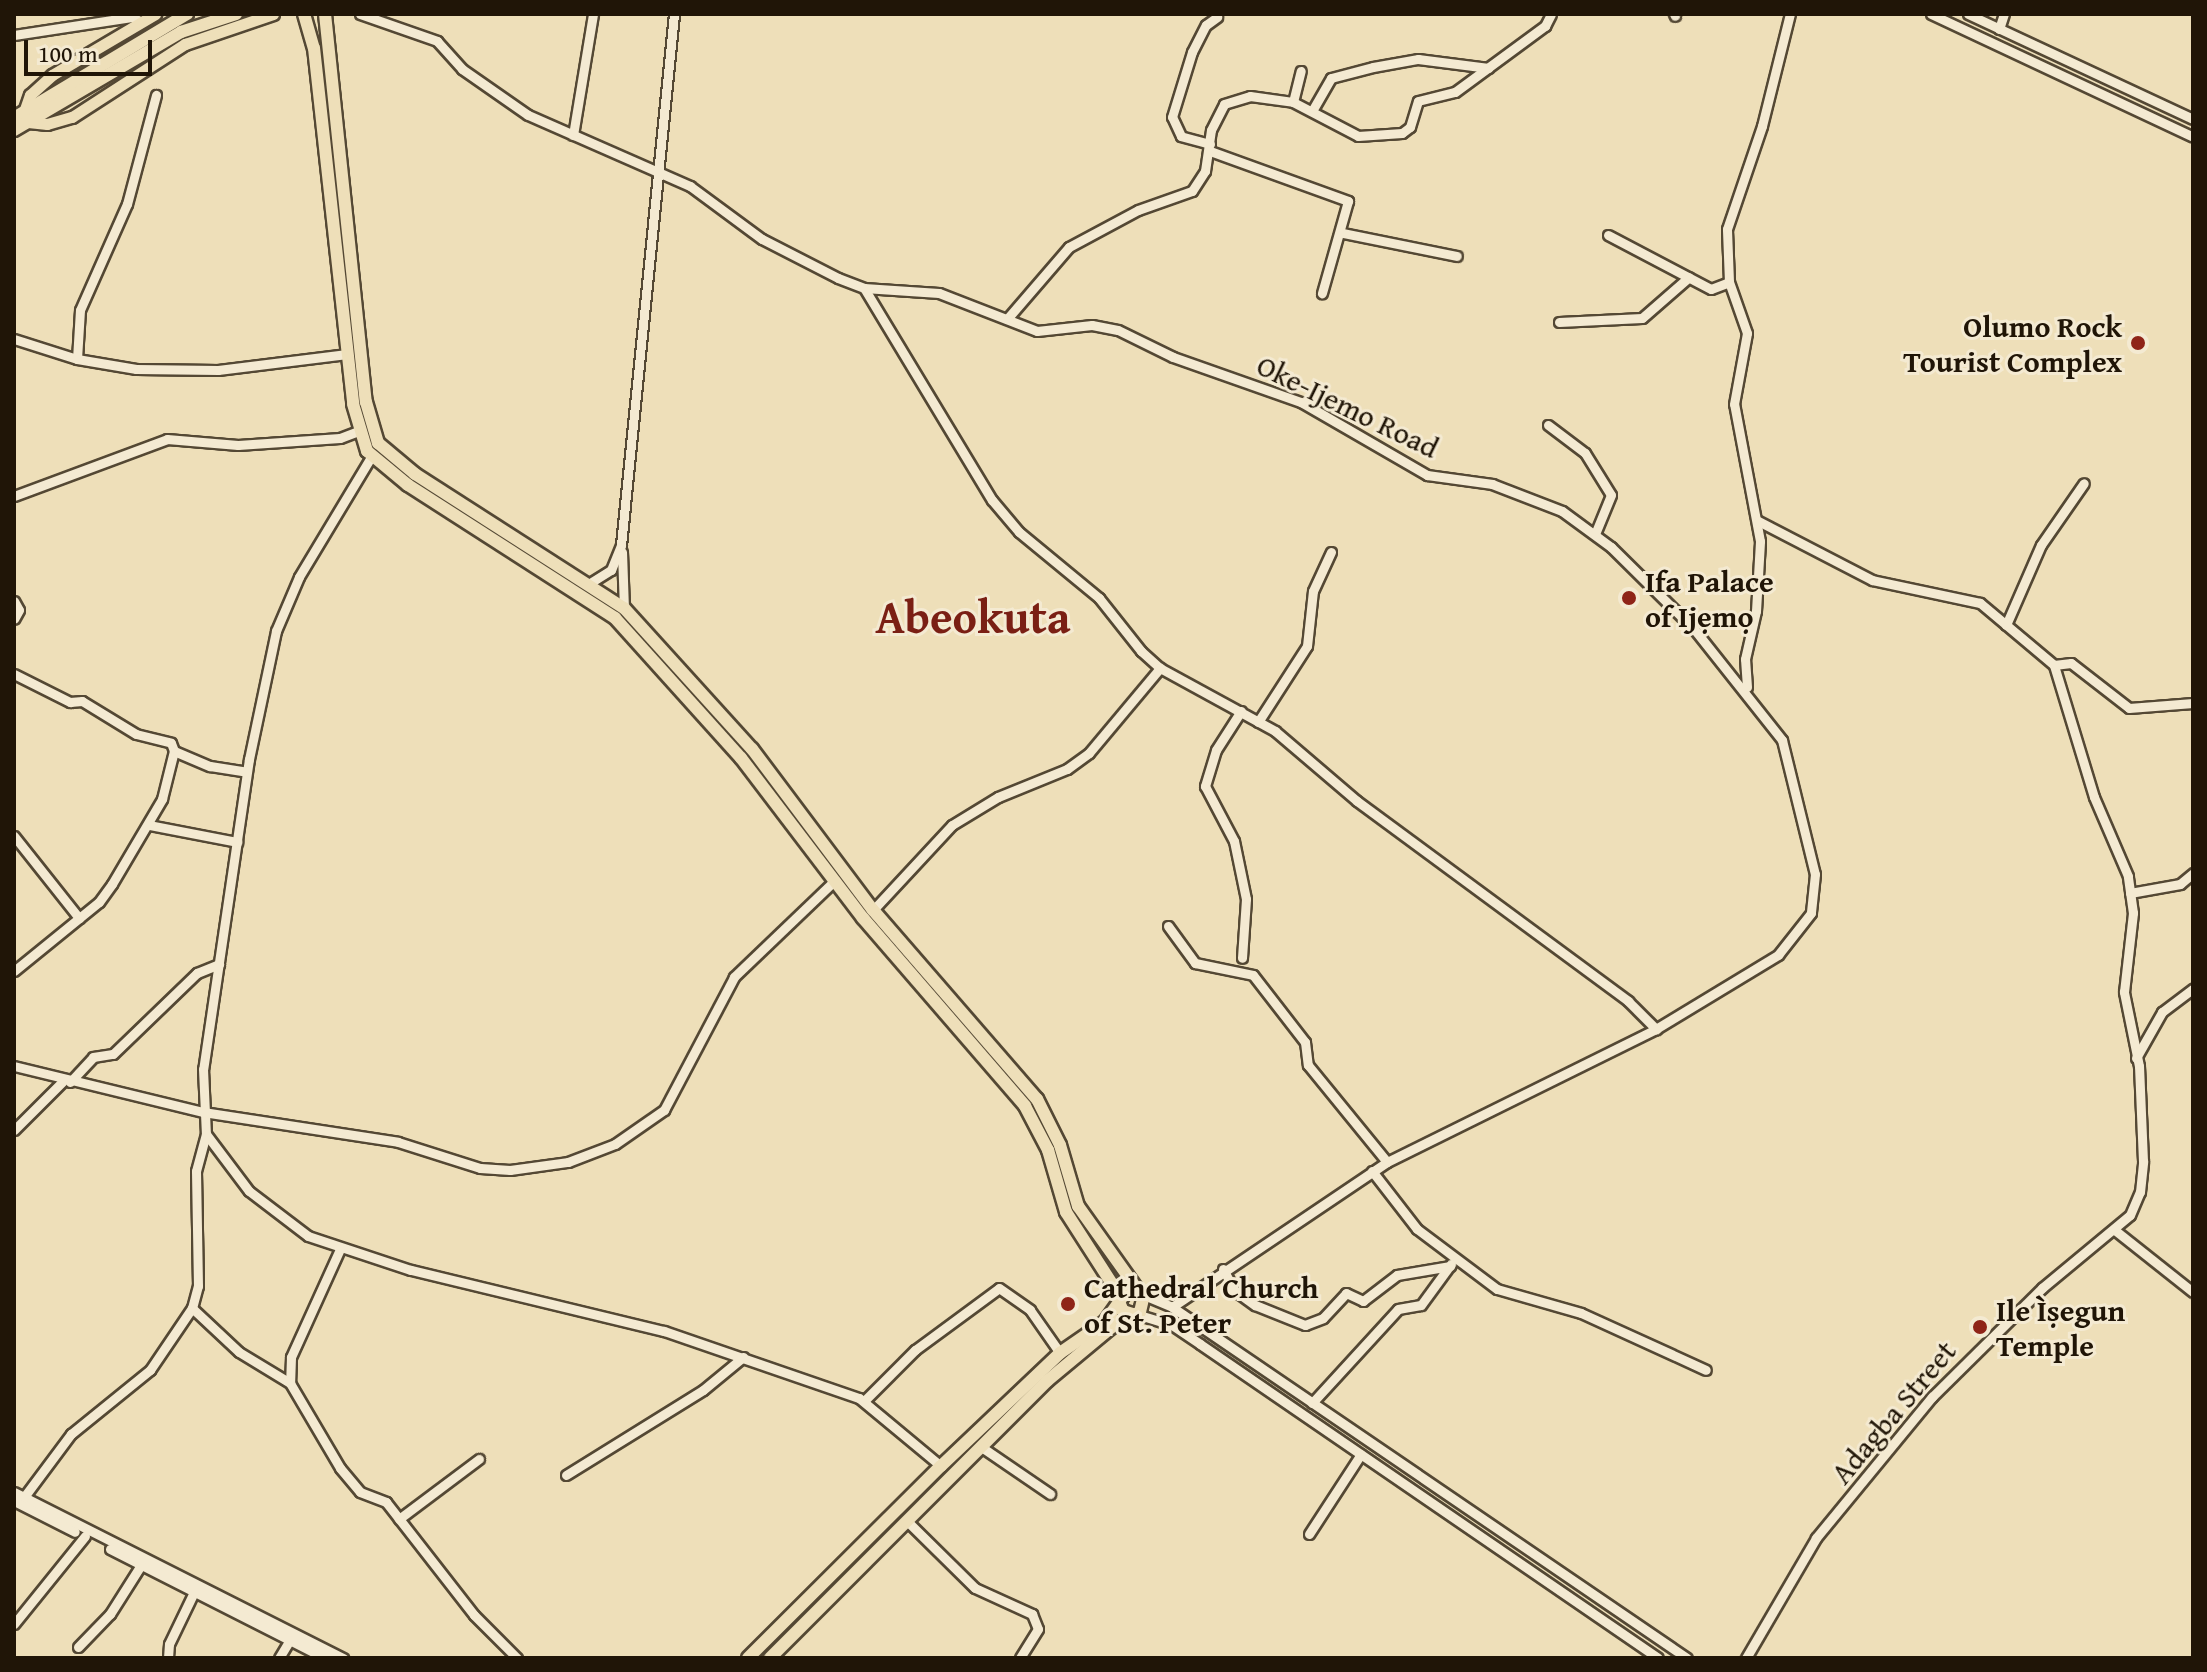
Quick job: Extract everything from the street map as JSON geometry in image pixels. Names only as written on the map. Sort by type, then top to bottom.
[{"type":"highway","points":[[14,130],[22,117],[101,61],[187,14]]},
{"type":"highway","points":[[22,117],[109,74],[181,32],[236,14]]},
{"type":"highway","points":[[304,14],[314,48],[358,431],[371,457],[615,618],[751,770],[889,950],[1025,1106],[1048,1150],[1066,1212],[1120,1299],[1123,1311],[1135,1314]]},
{"type":"highway","points":[[325,14],[366,402],[378,443],[415,474],[590,583],[624,608],[801,809],[873,910],[1037,1099],[1060,1145],[1078,1206],[1141,1292],[1143,1308],[1073,1359],[980,1446],[770,1658]]},
{"type":"highway","points":[[748,1658],[1060,1353],[1105,1322],[1120,1299],[1141,1292]]},
{"type":"highway","points":[[815,1590],[825,1601]]},
{"type":"main road","points":[[155,14],[52,75],[30,95],[22,117],[47,124],[72,117],[185,44],[273,14]]},
{"type":"street","points":[[360,14],[437,41],[490,90],[573,135],[713,199],[762,239],[864,288],[992,500],[1019,532],[1099,598],[1133,643],[1160,668],[1258,722],[1554,950],[1628,1001],[1656,1029]]},
{"type":"street","points":[[573,135],[593,14]]},
{"type":"street","points":[[624,608],[621,545],[674,14]]},
{"type":"street","points":[[1007,319],[1069,247],[1138,210],[1192,191],[1210,148],[1217,114],[1224,104],[1250,96],[1293,102],[1358,136],[1402,133],[1410,127],[1418,101],[1455,92],[1545,26],[1551,14]]},
{"type":"street","points":[[1748,690],[1744,670],[1756,611],[1758,521],[1734,404],[1746,321],[1729,282],[1727,229],[1762,126],[1790,14]]},
{"type":"street","points":[[1931,14],[2193,137]]},
{"type":"street","points":[[1968,14],[2193,119]]},
{"type":"street","points":[[1999,29],[2004,14]]},
{"type":"street","points":[[14,35],[132,17],[142,22]]},
{"type":"street","points":[[1217,17],[1206,25],[1192,52],[1172,117],[1181,136],[1347,200],[1343,233],[1322,293]]},
{"type":"street","points":[[1312,111],[1331,78],[1373,67],[1418,59],[1488,68]]},
{"type":"street","points":[[1293,102],[1301,71]]},
{"type":"street","points":[[77,359],[80,310],[127,204],[156,95]]},
{"type":"street","points":[[1343,233],[1457,256]]},
{"type":"street","points":[[1608,235],[1711,289],[1729,282]]},
{"type":"street","points":[[1559,322],[1642,318],[1689,277]]},
{"type":"street","name":"Oke-Ijemo Road","points":[[864,288],[920,289],[1037,331],[1105,326],[1173,357],[1265,385],[1427,475],[1492,484],[1538,500],[1595,534],[1694,629],[1748,690],[1782,740],[1800,801],[1815,874],[1811,913],[1778,955],[1656,1029],[1387,1162],[1223,1269],[1172,1307]]},
{"type":"street","points":[[14,339],[77,359],[136,369],[218,370],[347,354]]},
{"type":"street","points":[[1548,425],[1585,453],[1611,495],[1595,534]]},
{"type":"street","points":[[14,495],[46,488],[167,439],[238,445],[340,438],[358,431]]},
{"type":"street","points":[[17,1497],[71,1434],[150,1370],[192,1308],[198,1286],[196,1171],[206,1134],[203,1069],[247,772],[280,620],[299,577],[371,457]]},
{"type":"street","points":[[2006,625],[2041,545],[2084,483]]},
{"type":"street","points":[[1758,521],[1848,570],[1980,603],[2054,665],[2130,893],[2133,913],[2124,992],[2143,1119],[2140,1192],[2116,1231],[2193,1292]]},
{"type":"street","points":[[590,583],[611,570],[621,545]]},
{"type":"street","points":[[1258,722],[1307,646],[1313,591],[1331,552]]},
{"type":"street","points":[[14,601],[19,610],[14,619]]},
{"type":"street","points":[[2054,665],[2071,663],[2129,708],[2193,703]]},
{"type":"street","points":[[873,910],[927,846],[974,809],[1067,769],[1089,753],[1160,668]]},
{"type":"street","points":[[14,674],[70,702],[82,701],[136,734],[171,743],[174,751],[170,777],[149,825],[112,884],[79,918],[14,971]]},
{"type":"street","points":[[1241,711],[1216,750],[1205,786],[1234,841],[1246,899],[1242,958]]},
{"type":"street","points":[[174,751],[210,766],[247,772]]},
{"type":"street","points":[[149,825],[237,842]]},
{"type":"street","points":[[14,836],[79,918]]},
{"type":"street","points":[[2130,893],[2180,884],[2193,873]]},
{"type":"street","points":[[14,1066],[66,1082],[203,1112],[363,1135],[491,1170],[549,1166],[592,1154],[664,1110],[734,977],[835,880]]},
{"type":"street","points":[[1168,926],[1195,963],[1253,975],[1305,1042],[1308,1065],[1387,1162]]},
{"type":"street","points":[[14,1130],[93,1057],[113,1054],[197,973],[219,964]]},
{"type":"street","points":[[2136,1058],[2162,1012],[2193,989]]},
{"type":"street","points":[[206,1134],[241,1183],[273,1214],[340,1249],[664,1331],[865,1400],[941,1466]]},
{"type":"street","points":[[1372,1171],[1417,1229],[1452,1262],[1497,1289],[1581,1313],[1706,1370]]},
{"type":"street","name":"Adagba Street","points":[[1746,1658],[1816,1538],[1932,1397],[2042,1288],[2116,1231]]},
{"type":"street","points":[[290,1383],[291,1357],[340,1249]]},
{"type":"street","points":[[1223,1269],[1234,1290],[1255,1305],[1305,1325],[1323,1318],[1346,1293],[1363,1301],[1397,1275],[1452,1262]]},
{"type":"street","points":[[1312,1403],[1398,1309],[1421,1305],[1452,1262]]},
{"type":"street","points":[[865,1400],[915,1350],[999,1288],[1030,1310],[1060,1353]]},
{"type":"street","points":[[1141,1292],[1172,1307],[1687,1658]]},
{"type":"street","points":[[192,1308],[239,1352],[290,1383],[340,1468],[360,1492],[386,1502],[474,1615],[517,1658]]},
{"type":"street","points":[[1135,1314],[1172,1325],[1658,1658]]},
{"type":"street","points":[[566,1475],[703,1390],[743,1357]]},
{"type":"street","points":[[980,1446],[1050,1494]]},
{"type":"street","points":[[1309,1534],[1361,1454]]},
{"type":"street","points":[[399,1519],[479,1459]]},
{"type":"street","points":[[17,1497],[85,1536],[325,1658]]},
{"type":"street","points":[[17,1497],[343,1658]]},
{"type":"street","points":[[907,1521],[975,1588],[1032,1614],[1038,1629],[1020,1658]]},
{"type":"street","points":[[14,1624],[85,1536]]},
{"type":"street","points":[[78,1647],[110,1614],[141,1565]]},
{"type":"street","points":[[168,1658],[169,1644],[194,1592]]},
{"type":"street","points":[[279,1658],[290,1640]]},
{"type":"place","name":"Olumo Rock Tourist Complex","points":[[2138,343]]},
{"type":"place","name":"Ifa Palace of Ijẹmọ","points":[[1629,598]]},
{"type":"place","name":"Cathedral Church of St. Peter","points":[[1068,1304]]},
{"type":"place","name":"Ile Ìṣegun Temple","points":[[1980,1327]]},
{"type":"district","name":"Abeokuta","points":[[973,616]]}]
